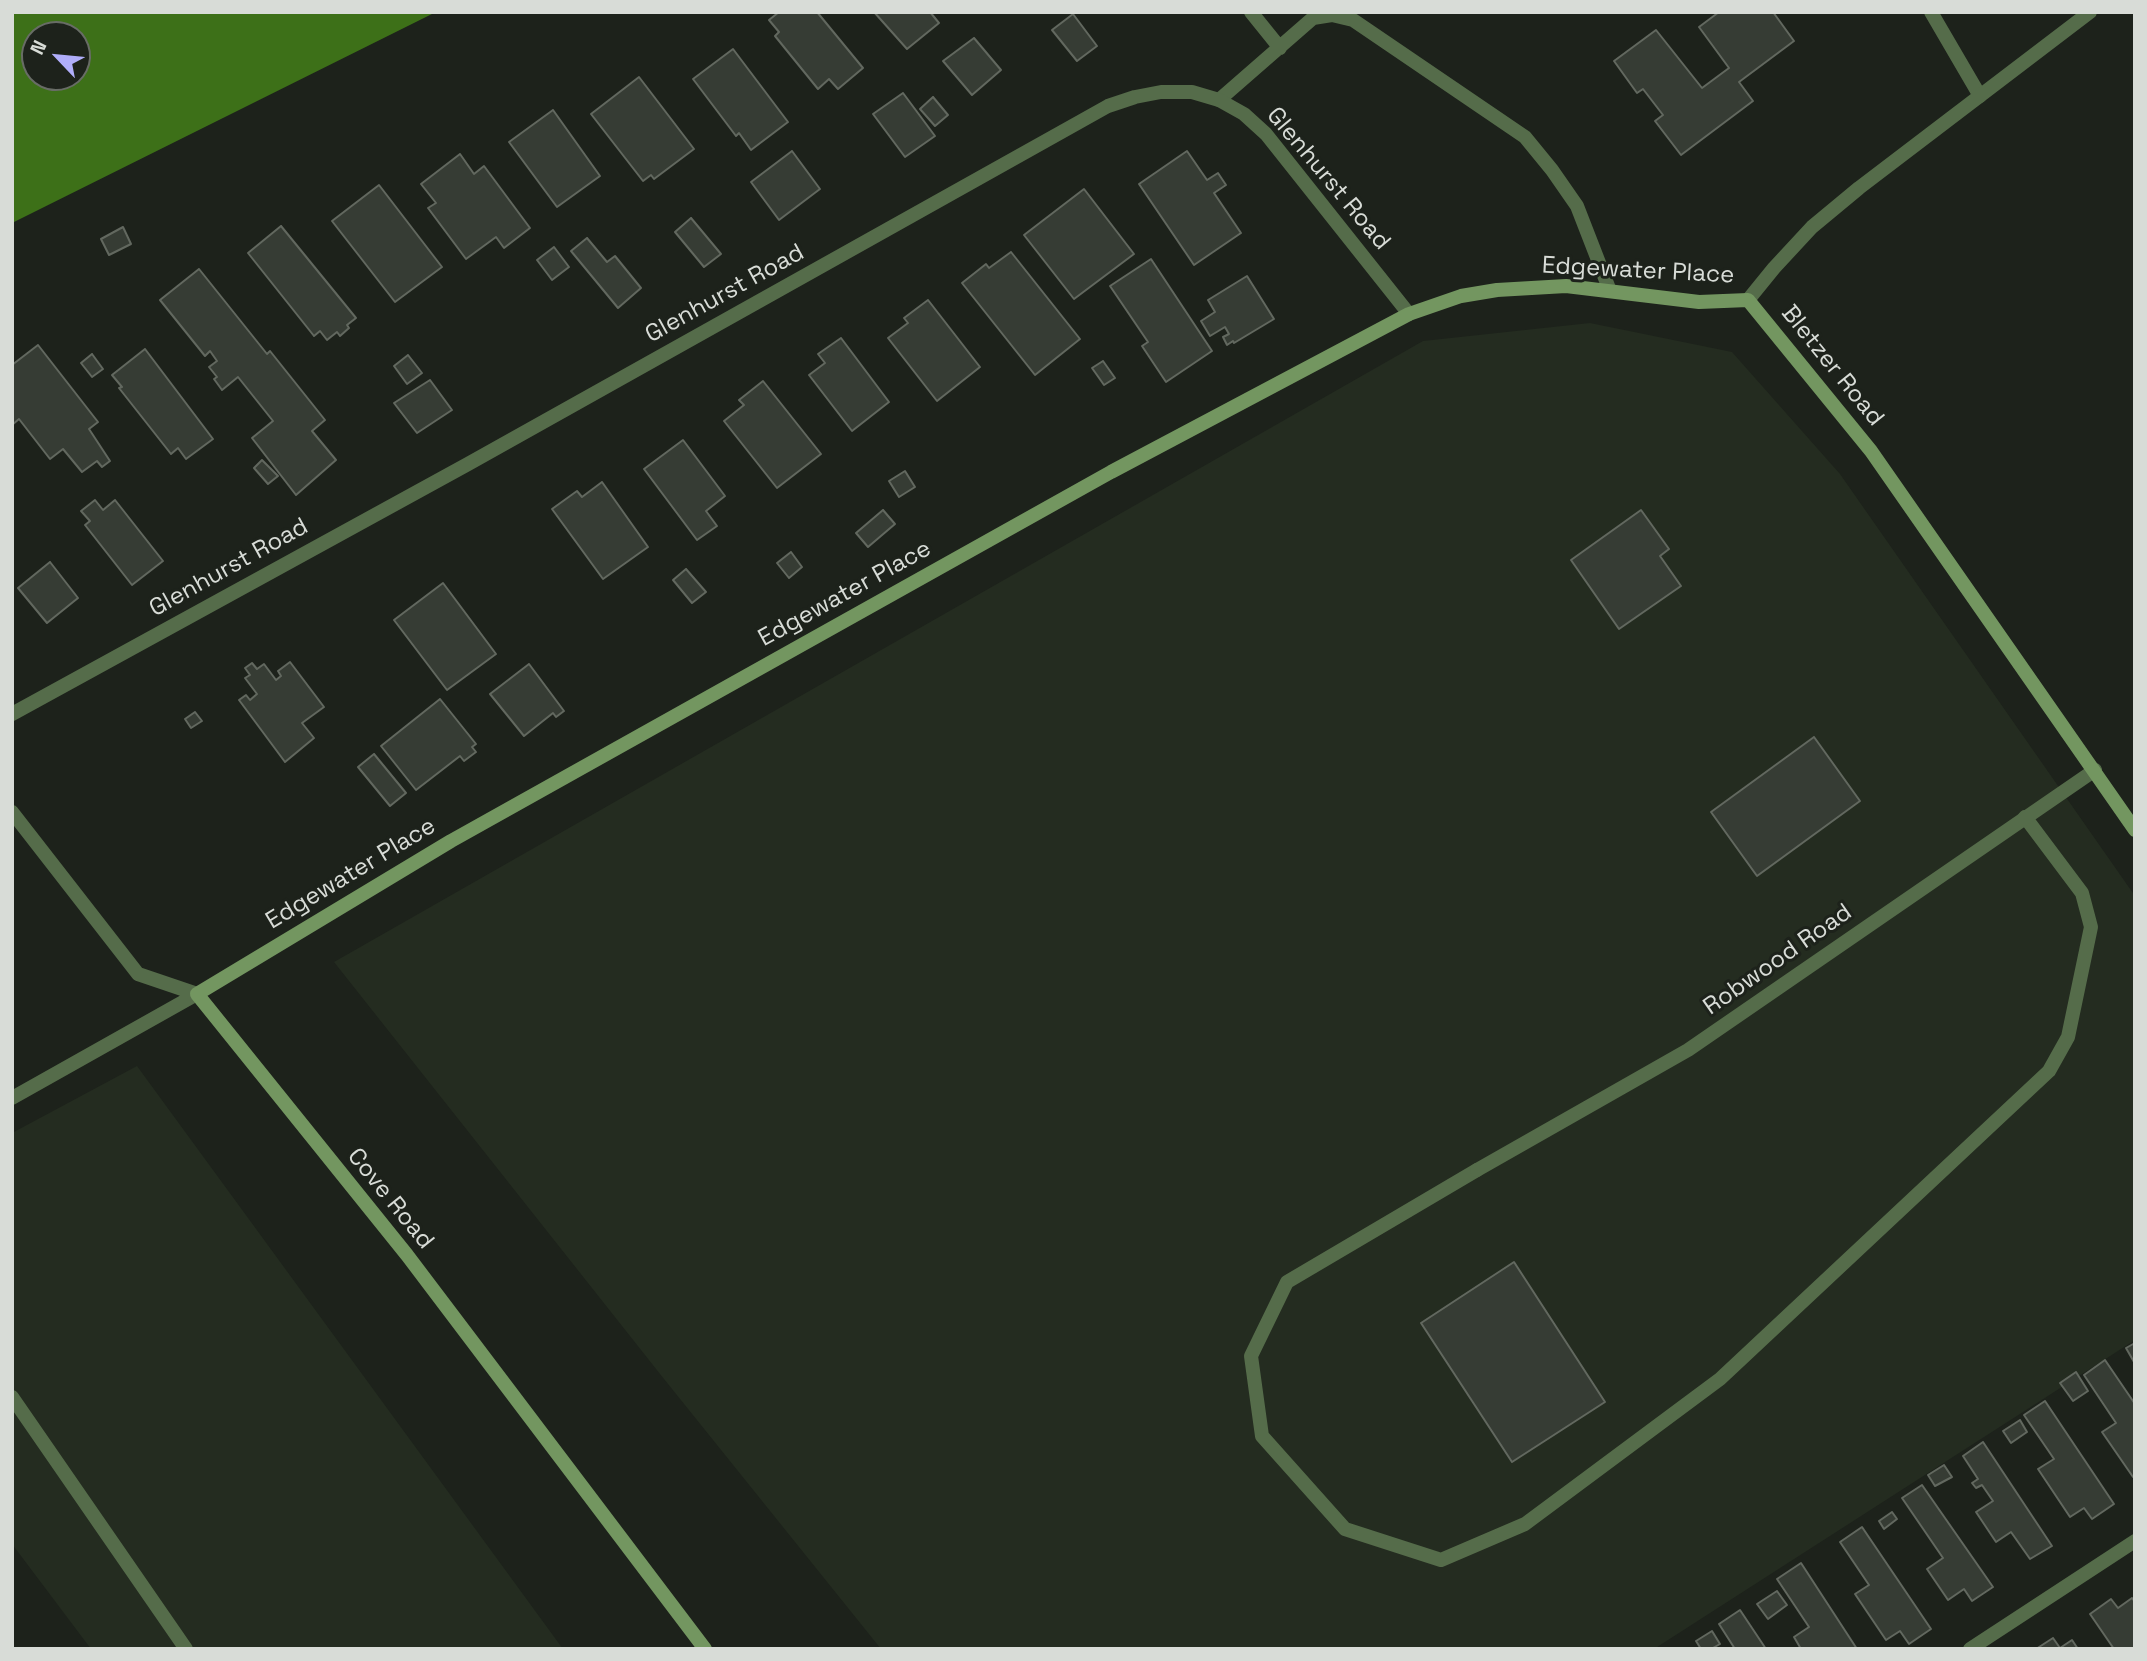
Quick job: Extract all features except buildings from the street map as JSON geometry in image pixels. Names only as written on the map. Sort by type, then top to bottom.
[{"type":"street","points":[[1251,12],[1280,48]]},
{"type":"street","points":[[1931,12],[1980,96]]},
{"type":"street","name":"Bletzer Road","points":[[2090,12],[1812,227],[1748,300],[1871,451],[2135,830]]},
{"type":"street","points":[[1219,100],[1313,18],[1332,14],[1353,20],[1525,137],[1577,206],[1609,291]]},
{"type":"street","name":"Glenhurst Road","points":[[12,714],[468,464],[1108,106],[1135,97],[1161,92],[1192,92],[1219,100],[1244,114],[1266,134],[1409,314]]},
{"type":"street","name":"Edgewater Place","points":[[12,1098],[197,994],[451,841],[1111,472],[1409,314],[1461,296],[1497,290],[1566,286],[1699,302],[1748,300]]},
{"type":"street","name":"Robwood Road","points":[[2025,817],[2082,893],[2091,927],[2068,1037],[2049,1072],[1720,1379],[1525,1524],[1441,1560],[1345,1529],[1262,1436],[1251,1356],[1287,1282],[1688,1050],[2025,817],[2095,770]]},
{"type":"street","points":[[12,812],[138,974],[197,994]]},
{"type":"street","name":"Cove Road","points":[[197,994],[407,1255],[705,1649]]},
{"type":"street","points":[[12,1396],[186,1649]]},
{"type":"street","points":[[1970,1649],[2135,1541]]},
{"type":"shaded area","points":[[12,12],[436,12],[12,223]]},
{"type":"shaded area","points":[[1590,323],[1732,352],[1840,474],[2135,896],[2135,1340],[1654,1649],[881,1649],[334,962],[1423,341]]},
{"type":"shaded area","points":[[137,1066],[563,1649],[91,1649],[12,1544],[12,1133]]}]
